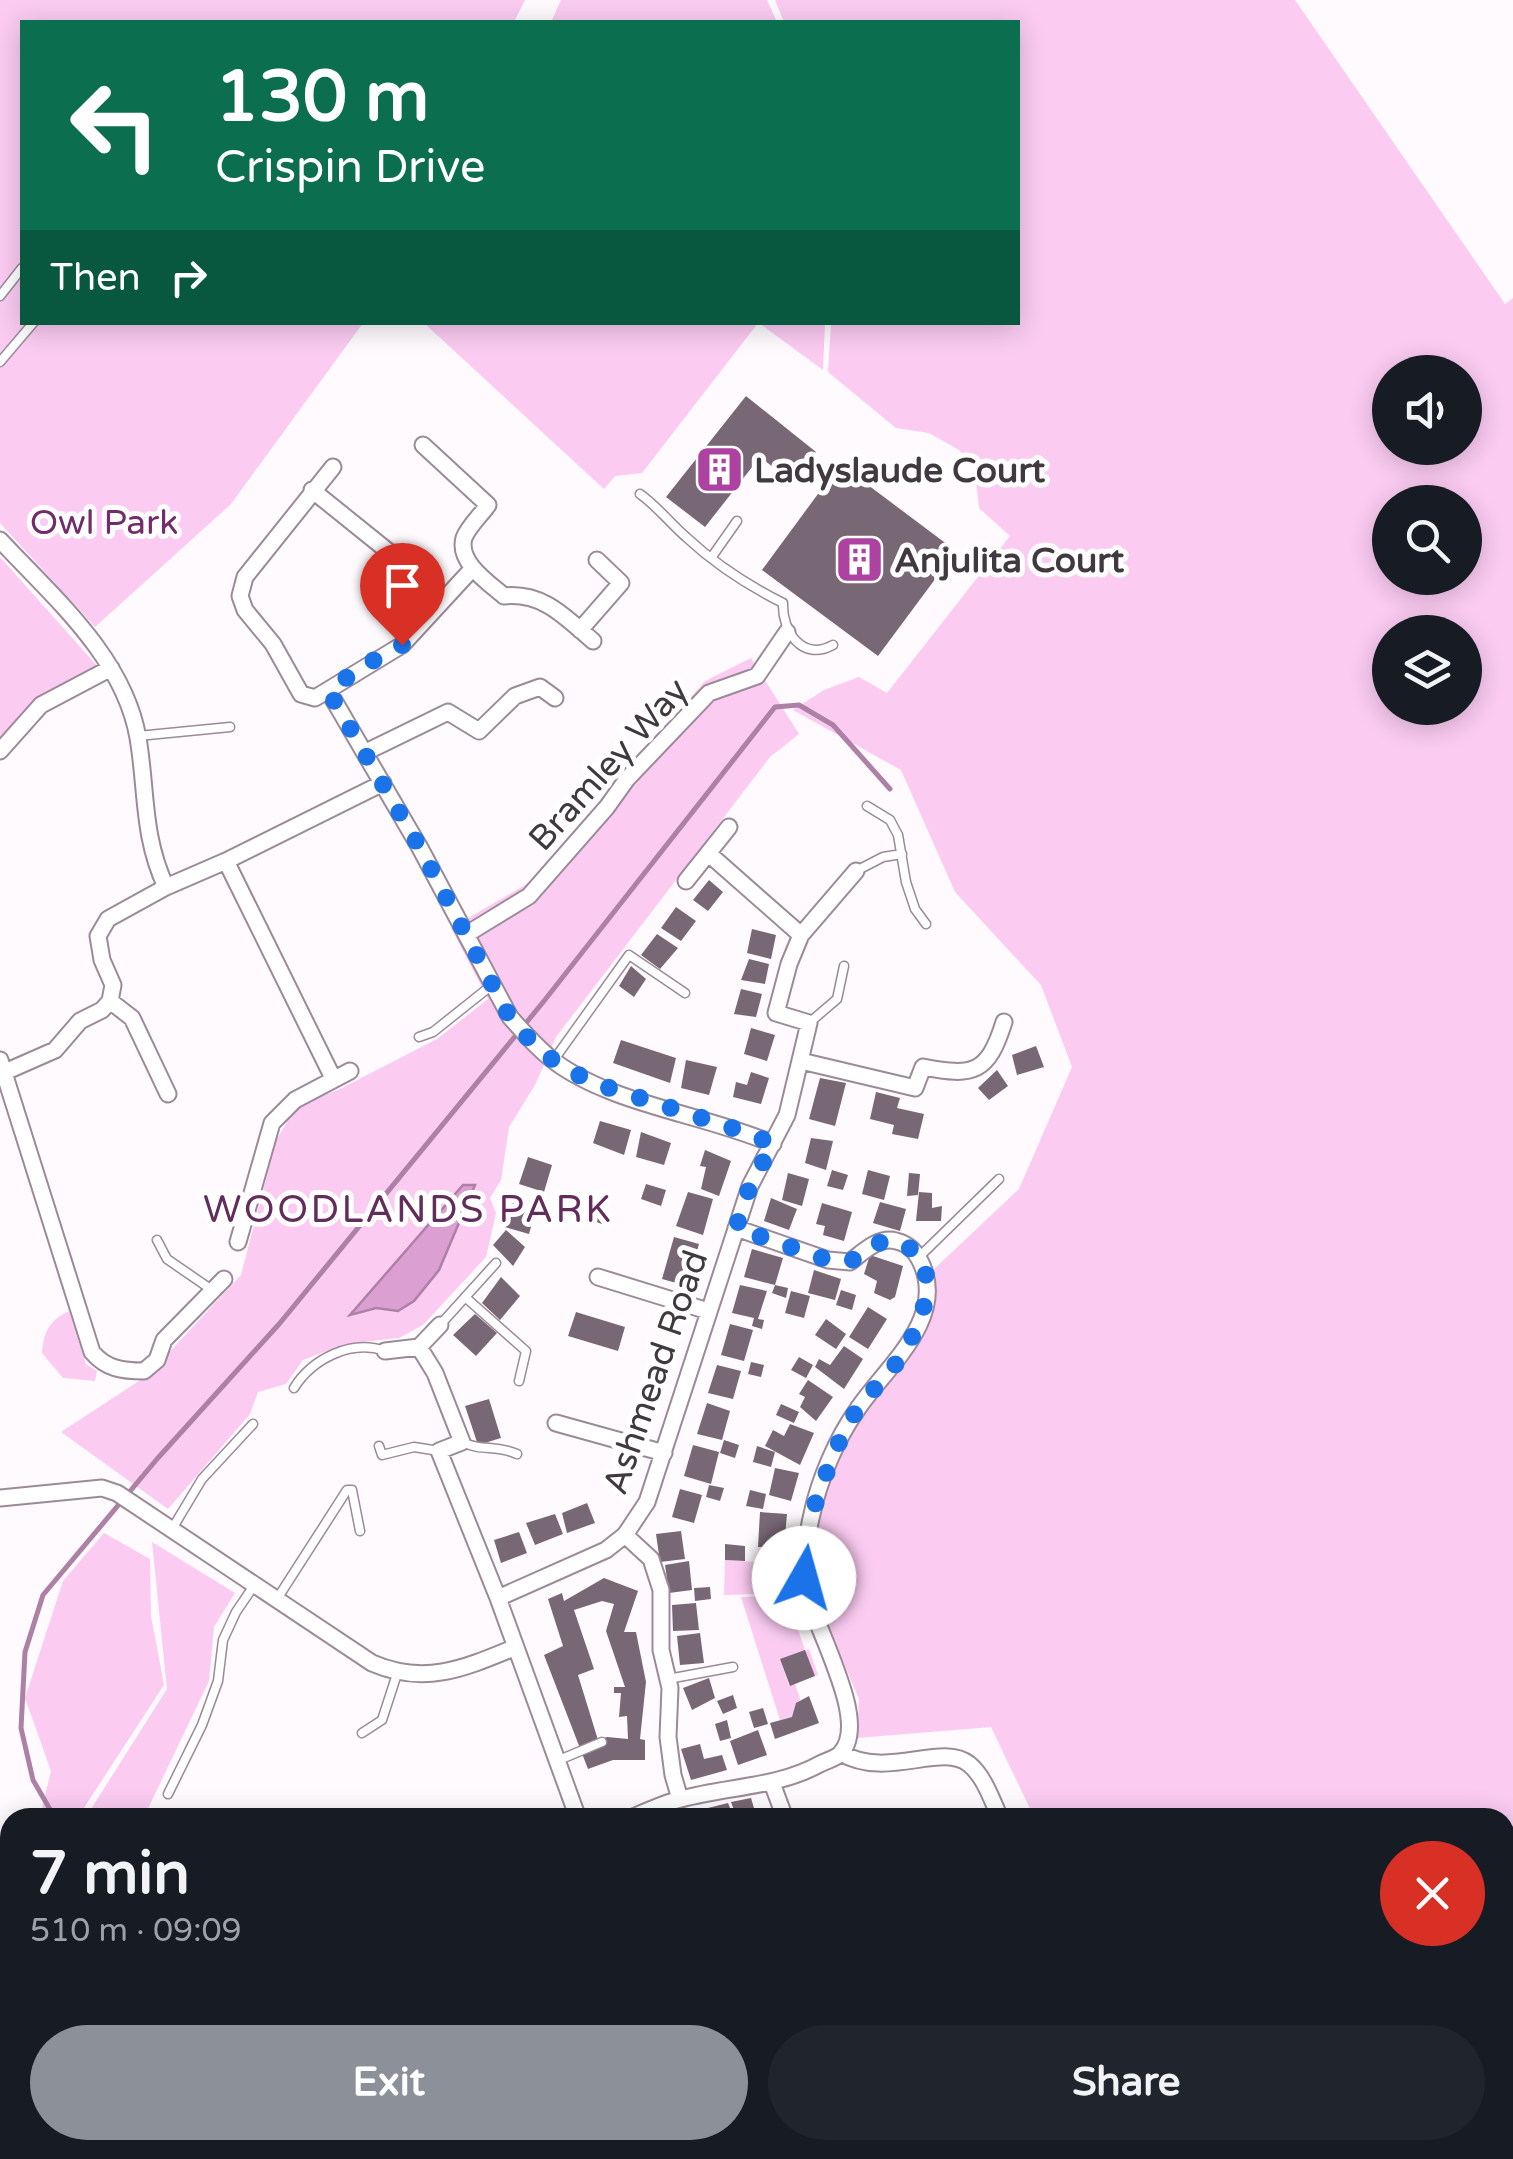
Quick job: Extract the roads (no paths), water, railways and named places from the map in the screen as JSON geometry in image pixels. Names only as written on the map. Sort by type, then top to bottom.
[{"type":"street","points":[[422,445],[488,505],[464,538],[464,554],[473,568],[504,596],[522,594],[542,599],[594,641]]},
{"type":"street","points":[[332,467],[245,577],[240,596],[245,610],[273,644],[301,694],[315,698],[329,692],[356,670],[402,645],[473,568]]},
{"type":"street","points":[[312,490],[388,552]]},
{"type":"street","points":[[0,540],[78,624],[111,668],[126,699],[138,736],[146,830],[153,860],[166,886]]},
{"type":"street","points":[[580,630],[621,584],[597,560]]},
{"type":"street","name":"Bramley Way","points":[[467,934],[529,896],[627,779],[710,693],[757,676],[786,632]]},
{"type":"street","points":[[0,751],[41,705],[111,668]]},
{"type":"street","points":[[366,752],[448,712],[480,731],[515,696],[540,686],[555,698]]},
{"type":"street","points":[[329,692],[366,752],[492,985],[527,1036],[554,1061],[591,1082],[773,1144]]},
{"type":"street","points":[[218,1285],[164,1340],[156,1360],[144,1371],[126,1371],[101,1363],[92,1352],[2,1066],[54,1050],[80,1020],[110,1002],[113,985],[102,960],[98,936],[108,918],[166,886],[226,861],[383,783]]},
{"type":"street","points":[[686,881],[729,827]]},
{"type":"street","points":[[708,854],[801,935]]},
{"type":"street","points":[[226,861],[333,1078]]},
{"type":"street","points":[[809,1022],[776,1013],[789,964],[801,935],[856,872]]},
{"type":"street","points":[[110,1002],[132,1018],[168,1094]]},
{"type":"street","name":"Ashmead Road","points":[[498,1598],[606,1550],[625,1536],[647,1502],[750,1186],[787,1115],[809,1022]]},
{"type":"street","points":[[801,1062],[915,1088],[922,1067],[952,1072],[978,1068],[994,1054],[1004,1022]]},
{"type":"street","points":[[238,1242],[272,1124],[295,1100],[350,1071]]},
{"type":"street","points":[[657,1808],[680,1799],[772,1783],[807,1772],[841,1753],[850,1733],[849,1708],[812,1615],[804,1578],[812,1513],[834,1452],[857,1409],[895,1365],[915,1332],[926,1300],[926,1275],[917,1252],[894,1240],[873,1244],[850,1262],[828,1260],[736,1228]]},
{"type":"street","points":[[598,1277],[708,1311]]},
{"type":"street","points":[[386,1351],[419,1347],[440,1325]]},
{"type":"street","points":[[419,1347],[436,1373],[462,1442],[439,1451],[560,1760],[575,1808]]},
{"type":"street","points":[[556,1424],[664,1453]]},
{"type":"street","points":[[0,1498],[102,1488],[172,1529],[372,1664],[397,1674],[437,1674],[460,1669],[516,1648]]},
{"type":"street","points":[[625,1536],[651,1559],[661,1590],[668,1736],[672,1775],[680,1799]]},
{"type":"street","points":[[841,1753],[858,1763],[875,1766],[936,1757],[960,1759],[971,1765],[995,1808]]},
{"type":"street","points":[[772,1783],[781,1808]]},
{"type":"lane","points":[[0,296],[20,271]]},
{"type":"lane","points":[[0,362],[31,325]]},
{"type":"lane","points":[[640,494],[741,582],[782,603],[786,632],[809,648],[824,650],[833,646]]},
{"type":"lane","points":[[711,558],[737,521]]},
{"type":"lane","points":[[138,736],[230,726]]},
{"type":"lane","points":[[867,806],[890,820],[915,908],[926,924]]},
{"type":"lane","points":[[856,872],[884,857],[902,854]]},
{"type":"lane","points":[[554,1061],[630,955],[685,993]]},
{"type":"lane","points":[[809,1022],[837,999],[844,966]]},
{"type":"lane","points":[[419,1036],[433,1032],[492,985]]},
{"type":"lane","points":[[919,1257],[999,1179]]},
{"type":"lane","points":[[157,1240],[167,1259],[218,1285]]},
{"type":"lane","points":[[440,1325],[496,1263]]},
{"type":"lane","points":[[465,1297],[526,1351],[519,1381]]},
{"type":"lane","points":[[294,1388],[304,1371],[321,1359],[347,1350],[386,1351]]},
{"type":"lane","points":[[172,1529],[202,1478],[253,1424]]},
{"type":"lane","points":[[462,1442],[479,1450],[500,1446],[517,1454]]},
{"type":"lane","points":[[379,1446],[382,1455],[414,1447],[439,1451]]},
{"type":"lane","points":[[278,1599],[347,1490],[352,1490],[354,1496],[360,1531]]},
{"type":"lane","points":[[168,1794],[202,1725],[218,1681],[223,1640],[255,1584]]},
{"type":"lane","points":[[668,1679],[733,1666]]},
{"type":"lane","points":[[362,1733],[382,1720],[397,1674]]},
{"type":"lane","points":[[560,1760],[602,1742]]},
{"type":"waterway","points":[[49,1808],[33,1780],[21,1728],[25,1652],[43,1595],[157,1459],[280,1323],[544,1001],[775,707],[799,705],[833,725],[890,789]]},
{"type":"place","name":"Ladyslaude Court","points":[[719,470]]},
{"type":"place","name":"Anjulita Court","points":[[859,560]]},
{"type":"district","name":"WOODLANDS PARK","points":[[408,1209]]},
{"type":"park label","name":"Owl Park","points":[[104,522]]}]
